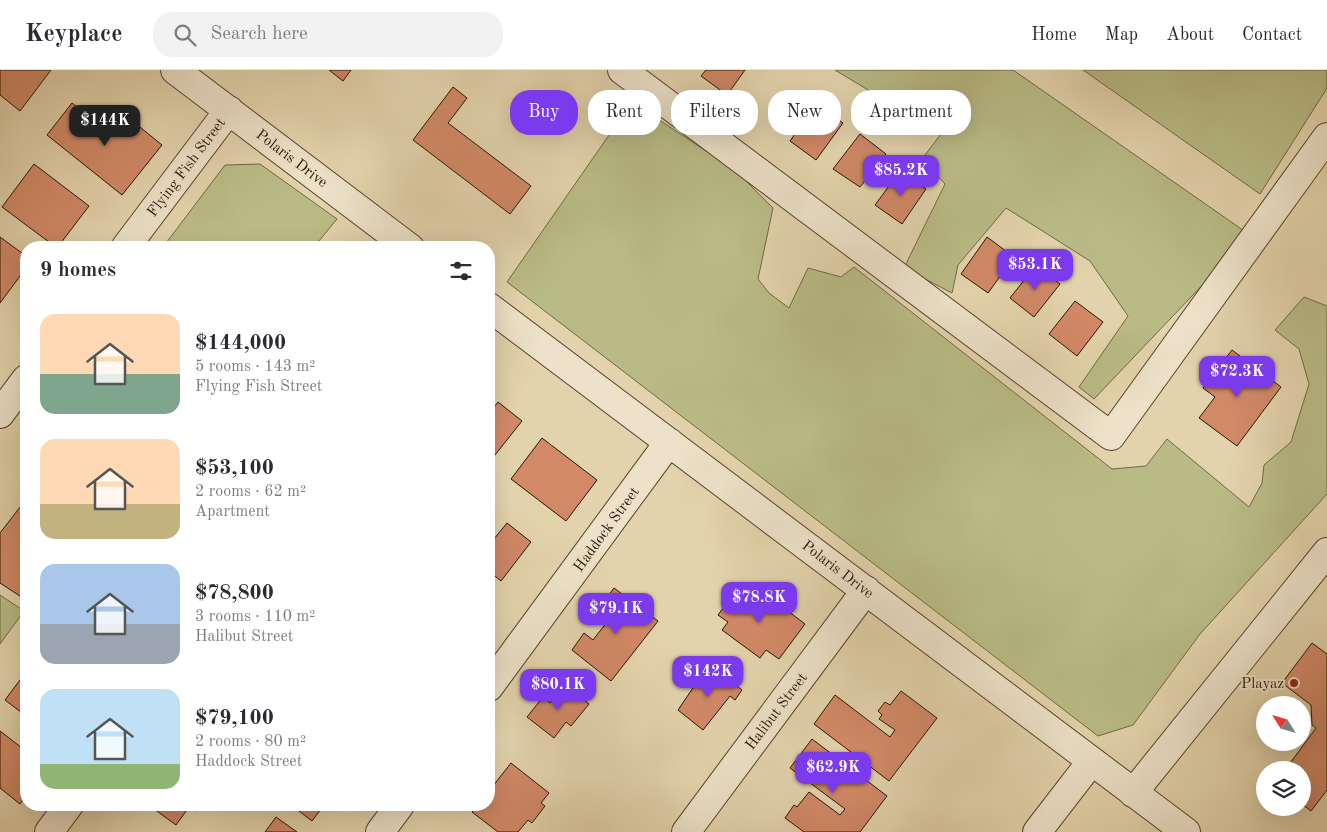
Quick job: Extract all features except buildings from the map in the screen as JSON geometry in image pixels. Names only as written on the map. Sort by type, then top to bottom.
[{"type":"street","name":"Polaris Drive","points":[[174,70],[401,241]]},
{"type":"street","points":[[622,70],[1111,436],[1327,138]]},
{"type":"street","name":"Flying Fish Street","points":[[130,241],[229,110]]},
{"type":"street","name":"Polaris Drive","points":[[495,312],[1186,832]]},
{"type":"street","points":[[0,414],[20,387]]},
{"type":"street","name":"Haddock Street","points":[[495,679],[669,442]]},
{"type":"street","points":[[1133,793],[1327,552]]},
{"type":"street","name":"Halibut Street","points":[[686,832],[866,590]]},
{"type":"street","points":[[1038,832],[1091,762]]},
{"type":"street","points":[[48,832],[64,811]]},
{"type":"street","points":[[380,832],[396,811]]},
{"type":"green space","points":[[835,70],[1013,70],[1250,235],[1094,399],[1079,387],[1128,316],[1090,261],[1006,208],[958,265],[952,293],[904,268],[945,184],[922,159],[940,135],[971,135],[971,90],[868,90]]},
{"type":"green space","points":[[1083,70],[1327,70],[1327,88],[1260,194]]},
{"type":"green space","points":[[661,121],[671,128],[671,135],[682,135],[735,170],[773,208],[758,279],[769,293],[789,308],[808,268],[841,277],[854,267],[1112,469],[1146,466],[1167,439],[1249,507],[1262,483],[1264,465],[1291,442],[1309,384],[1299,349],[1275,330],[1304,297],[1327,306],[1327,494],[1200,634],[1133,725],[1098,736],[507,282],[609,135],[661,135]]},
{"type":"green space","points":[[260,164],[337,219],[319,241],[168,241],[225,165]]},
{"type":"green space","points":[[0,595],[20,608],[20,616],[0,644]]},
{"type":"place","name":"Playaz","points":[[1294,683]]}]
